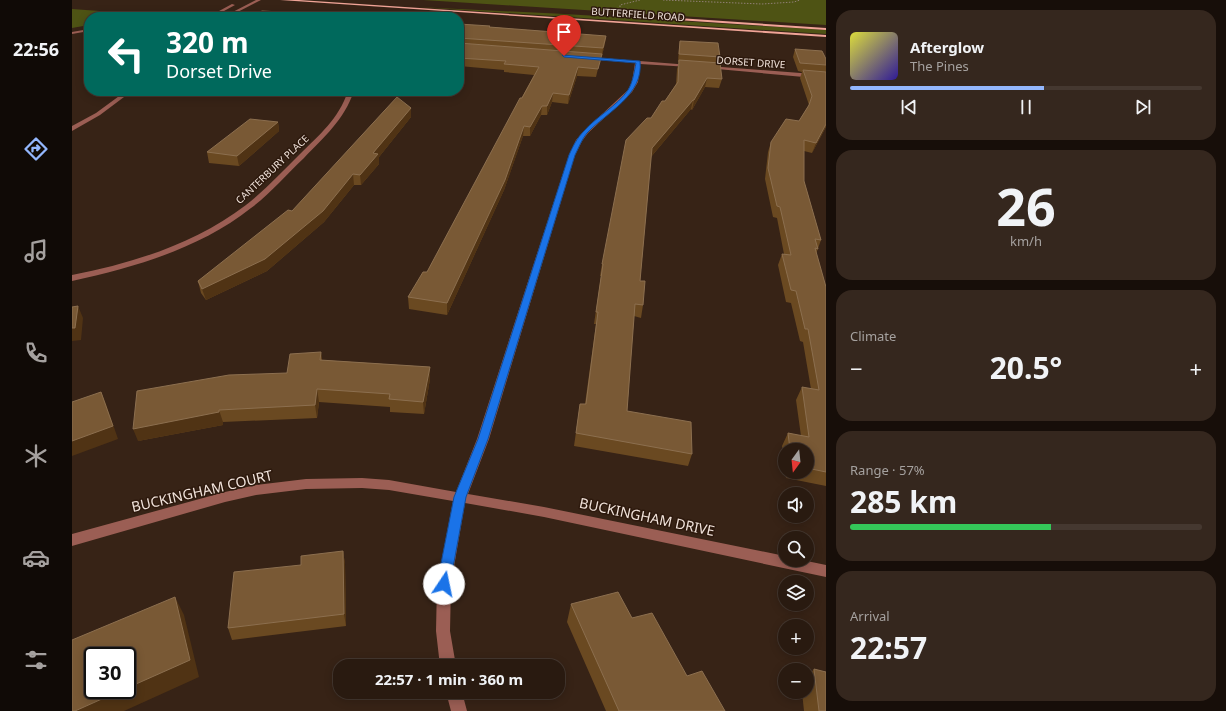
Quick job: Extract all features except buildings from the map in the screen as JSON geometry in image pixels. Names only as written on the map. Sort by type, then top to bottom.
[{"type":"main road","name":"BUTTERFIELD ROAD","points":[[282,0],[463,12]]},
{"type":"main road","name":"BUTTERFIELD ROAD","points":[[464,12],[826,36]]},
{"type":"main road","name":"BUTTERFIELD ROAD","points":[[672,19],[826,29]]},
{"type":"street","points":[[235,12],[259,0]]},
{"type":"street","points":[[220,12],[240,2]]},
{"type":"street","points":[[72,33],[84,31]]},
{"type":"street","points":[[584,58],[694,66]]},
{"type":"street","points":[[447,659],[443,631],[444,584],[460,497],[483,439],[574,150],[586,132],[630,91],[635,82],[638,62]]},
{"type":"street","name":"DORSET DRIVE","points":[[702,67],[826,77]]},
{"type":"street","points":[[72,129],[111,106],[123,96]]},
{"type":"street","name":"CANTERBURY PLACE","points":[[72,278],[102,272],[153,256],[198,237],[225,223],[259,198],[332,126],[343,112],[349,96]]},
{"type":"street","name":"BUCKINGHAM COURT","points":[[72,540],[225,497],[256,490],[306,484],[362,483],[389,485],[460,497]]},
{"type":"street","name":"BUCKINGHAM DRIVE","points":[[460,497],[544,512],[826,571]]},
{"type":"street","points":[[456,699],[459,711]]},
{"type":"path","points":[[624,3],[640,0]]},
{"type":"path","points":[[663,0],[762,4],[794,2],[800,0]]},
{"type":"green space","points":[[423,0],[826,0],[826,25]]},
{"type":"green space","points":[[417,7],[565,14],[826,30],[826,34]]},
{"type":"green space","points":[[72,9],[113,12],[84,12],[84,26],[72,28]]},
{"type":"route","points":[[444,584],[460,497],[483,439],[575,146],[586,132],[630,91],[635,82],[638,62],[564,56]]}]
